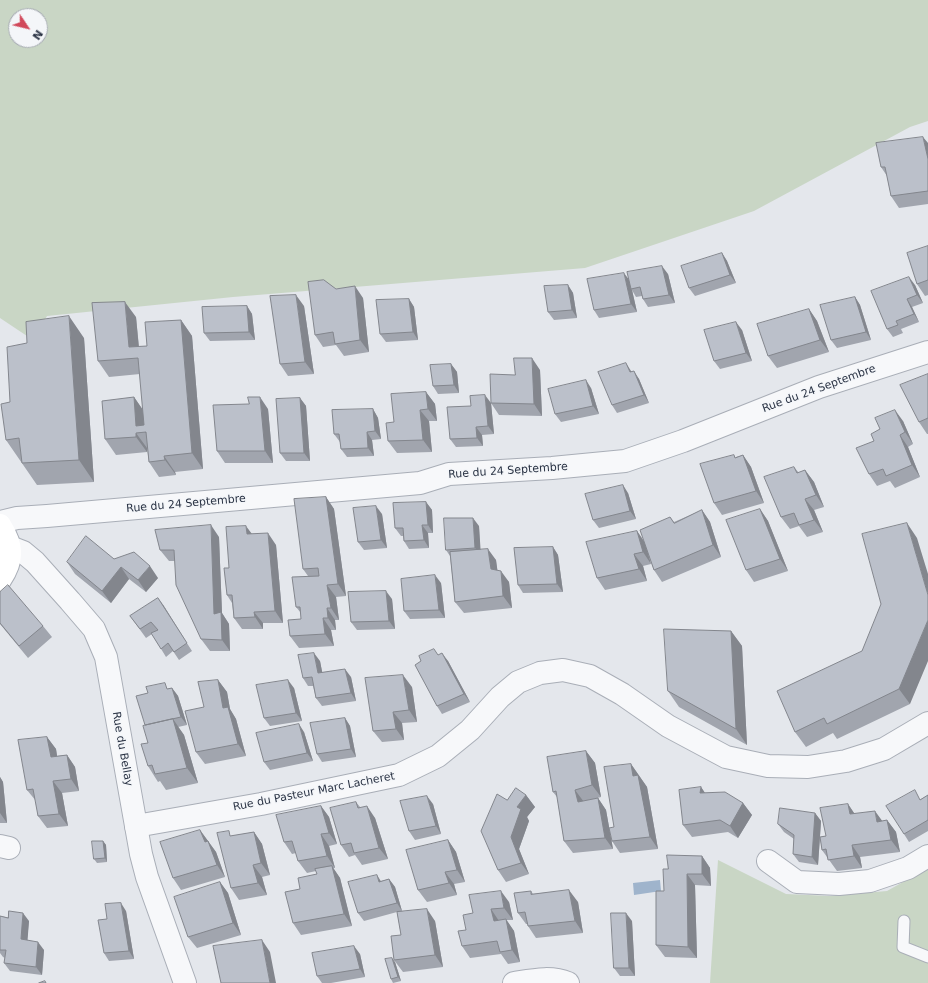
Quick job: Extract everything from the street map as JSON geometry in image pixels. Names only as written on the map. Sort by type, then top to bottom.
[{"type":"main road","points":[[0,523],[10,547],[8,563],[0,580]]},
{"type":"street","name":"Rue du 24 Septembre","points":[[0,523],[17,518],[420,483],[449,474],[552,468],[625,461],[683,441],[819,387],[928,352]]},
{"type":"street","name":"Rue du Bellay","points":[[10,547],[23,552],[35,562],[94,629],[106,657],[141,854],[147,877],[184,983]]},
{"type":"street","name":"Rue du Pasteur Marc Lacheret","points":[[136,826],[261,804],[399,776],[438,756],[470,730],[500,697],[518,682],[540,673],[563,670],[590,676],[622,694],[668,726],[726,757],[768,766],[808,767],[846,761],[884,749],[928,723]]},
{"type":"street","points":[[768,861],[797,882],[839,884],[870,881],[908,868],[928,856]]},
{"type":"street","points":[[514,983],[531,980],[557,979],[568,983]]},
{"type":"lane","points":[[904,921],[903,947],[928,957]]},
{"type":"green space","points":[[0,0],[928,0],[928,121],[910,127],[754,211],[585,268],[233,297],[47,316],[33,340],[0,318]]},
{"type":"green space","points":[[718,860],[786,894],[830,896],[887,891],[928,868],[928,983],[710,983]]},
{"type":"water","points":[[660,880],[661,891],[634,895],[633,883]]},
{"type":"building","points":[[923,137],[928,159],[928,191],[891,196],[885,167],[881,167],[876,143]]},
{"type":"building","points":[[928,246],[928,280],[917,284],[907,253]]},
{"type":"building","points":[[722,253],[730,275],[689,288],[681,266]]},
{"type":"building","points":[[662,266],[669,295],[643,299],[640,287],[631,289],[627,272]]},
{"type":"building","points":[[624,273],[631,304],[594,310],[587,279]]},
{"type":"building","points":[[909,277],[917,295],[907,299],[914,314],[896,321],[898,325],[887,329],[871,291]]},
{"type":"building","points":[[324,280],[336,289],[355,286],[360,340],[335,344],[333,332],[315,335],[308,282]]},
{"type":"building","points":[[568,285],[572,310],[548,312],[544,286]]},
{"type":"building","points":[[296,295],[305,362],[280,364],[270,296]]},
{"type":"building","points":[[855,297],[866,332],[831,340],[820,305]]},
{"type":"building","points":[[409,299],[413,332],[380,334],[376,300]]},
{"type":"building","points":[[125,302],[129,347],[147,346],[145,322],[181,320],[192,453],[164,456],[165,460],[149,462],[146,432],[136,433],[136,437],[105,439],[102,401],[134,397],[136,426],[144,425],[138,358],[98,361],[92,303]]},
{"type":"building","points":[[247,306],[249,332],[204,333],[202,307]]},
{"type":"building","points":[[809,309],[820,340],[768,356],[757,324]]},
{"type":"building","points":[[69,316],[79,460],[22,463],[19,438],[6,440],[1,404],[10,402],[7,347],[27,343],[26,322]]},
{"type":"building","points":[[736,322],[746,353],[714,361],[704,330]]},
{"type":"building","points":[[514,358],[532,358],[534,404],[491,403],[490,374],[515,375]]},
{"type":"building","points":[[626,363],[630,372],[634,371],[644,395],[612,405],[598,372]]},
{"type":"building","points":[[451,364],[454,385],[433,386],[430,365]]},
{"type":"building","points":[[928,374],[928,418],[919,422],[900,385]]},
{"type":"building","points":[[586,380],[593,406],[555,414],[548,389]]},
{"type":"building","points":[[426,392],[428,409],[420,410],[423,440],[388,441],[386,423],[394,422],[391,394]]},
{"type":"building","points":[[485,395],[488,426],[476,427],[477,438],[450,439],[447,407],[471,406],[470,396]]},
{"type":"building","points":[[248,397],[260,397],[265,451],[217,451],[213,405],[249,404]]},
{"type":"building","points":[[300,398],[304,453],[280,453],[276,399]]},
{"type":"building","points":[[373,409],[375,431],[367,432],[368,448],[341,449],[339,434],[334,434],[332,410]]},
{"type":"building","points":[[895,410],[905,432],[900,435],[912,465],[886,476],[883,469],[869,474],[856,448],[874,441],[871,434],[880,429],[875,418]]},
{"type":"building","points":[[734,455],[735,458],[743,455],[756,491],[714,503],[700,464]]},
{"type":"building","points":[[794,467],[797,473],[805,470],[816,495],[805,499],[814,520],[799,525],[794,513],[781,517],[764,477]]},
{"type":"building","points":[[623,485],[630,511],[593,520],[585,494]]},
{"type":"building","points":[[326,497],[338,584],[327,585],[331,608],[327,608],[328,618],[323,618],[325,634],[290,636],[288,620],[301,619],[300,607],[296,607],[292,577],[319,576],[318,568],[303,569],[294,499]]},
{"type":"building","points":[[426,502],[428,525],[422,525],[424,540],[404,541],[403,528],[395,528],[393,503]]},
{"type":"building","points":[[376,506],[381,540],[358,542],[353,508]]},
{"type":"building","points":[[760,509],[780,559],[746,570],[726,520]]},
{"type":"building","points":[[702,510],[713,545],[654,570],[640,530],[670,517],[674,523]]},
{"type":"building","points":[[444,518],[473,518],[475,548],[446,550]]},
{"type":"building","points":[[907,523],[928,595],[928,620],[899,689],[827,724],[824,718],[795,732],[777,691],[862,651],[881,604],[862,534]]},
{"type":"building","points":[[211,525],[214,614],[221,612],[222,640],[201,639],[176,585],[174,550],[160,550],[155,530]]},
{"type":"building","points":[[246,526],[247,534],[268,533],[275,611],[254,612],[255,617],[234,618],[232,595],[227,595],[224,568],[229,568],[226,527]]},
{"type":"building","points":[[637,531],[643,552],[634,554],[639,569],[597,578],[586,542]]},
{"type":"building","points":[[86,536],[114,559],[134,552],[150,566],[138,580],[121,567],[102,591],[67,562]]},
{"type":"building","points":[[553,547],[557,584],[518,585],[514,548]]},
{"type":"building","points":[[488,549],[491,569],[501,571],[503,596],[455,602],[450,552]]},
{"type":"building","points":[[435,575],[439,610],[404,611],[401,579]]},
{"type":"building","points":[[8,585],[43,626],[19,646],[0,623],[0,592]]},
{"type":"building","points":[[386,591],[389,621],[351,622],[348,592]]},
{"type":"building","points":[[158,598],[187,643],[174,652],[168,643],[161,649],[151,633],[158,630],[151,622],[140,629],[130,616]]},
{"type":"building","points":[[664,629],[731,631],[736,729],[668,691]]},
{"type":"building","points":[[434,649],[438,655],[442,653],[464,694],[437,706],[415,665],[421,661],[419,656]]},
{"type":"building","points":[[314,653],[318,673],[345,669],[351,693],[316,698],[312,677],[303,678],[298,655]]},
{"type":"building","points":[[403,675],[409,710],[393,712],[396,729],[373,731],[365,678]]},
{"type":"building","points":[[218,680],[223,708],[228,707],[238,744],[196,752],[185,711],[204,707],[198,682]]},
{"type":"building","points":[[288,680],[296,713],[264,718],[256,685]]},
{"type":"building","points":[[165,683],[167,689],[172,688],[181,717],[145,725],[136,696],[148,693],[146,687]]},
{"type":"building","points":[[345,718],[351,749],[317,754],[310,723]]},
{"type":"building","points":[[173,719],[187,768],[155,774],[152,765],[148,766],[141,744],[148,743],[143,726]]},
{"type":"building","points":[[299,724],[307,753],[264,762],[256,733]]},
{"type":"building","points":[[47,737],[51,757],[67,755],[71,779],[53,781],[59,814],[38,816],[33,789],[27,790],[18,740]]},
{"type":"building","points":[[586,751],[592,785],[575,790],[578,802],[598,798],[605,838],[564,841],[556,791],[553,792],[547,757]]},
{"type":"building","points":[[631,764],[633,776],[638,775],[650,837],[612,841],[609,828],[614,827],[604,767]]},
{"type":"building","points":[[701,787],[700,793],[725,792],[743,803],[730,826],[720,820],[683,825],[679,790]]},
{"type":"building","points":[[516,788],[526,795],[517,807],[521,809],[511,837],[521,863],[498,870],[481,831],[497,794],[507,800]]},
{"type":"building","points":[[915,790],[920,800],[928,795],[928,820],[904,834],[886,806]]},
{"type":"building","points":[[427,796],[436,826],[409,831],[400,801]]},
{"type":"building","points":[[356,802],[358,808],[367,806],[379,848],[354,853],[351,843],[341,845],[330,808]]},
{"type":"building","points":[[848,804],[850,814],[875,811],[877,822],[887,820],[891,840],[852,845],[854,856],[828,860],[826,849],[822,850],[820,837],[826,836],[820,808]]},
{"type":"building","points":[[321,806],[329,833],[321,834],[327,856],[298,861],[292,841],[284,842],[276,815]]},
{"type":"building","points":[[780,808],[815,813],[812,857],[793,854],[794,835],[778,824]]},
{"type":"building","points":[[200,830],[205,842],[208,841],[217,865],[173,878],[160,842]]},
{"type":"building","points":[[229,831],[230,836],[254,832],[261,863],[253,865],[258,883],[231,888],[217,833]]},
{"type":"building","points":[[448,840],[457,870],[445,872],[449,883],[418,890],[406,850]]},
{"type":"building","points":[[92,841],[103,841],[105,858],[94,859]]},
{"type":"building","points":[[667,855],[702,856],[702,874],[687,874],[688,947],[656,945],[656,891],[664,891],[663,869],[668,869]]},
{"type":"building","points":[[332,866],[344,914],[293,923],[285,892],[300,889],[298,878],[317,874],[315,869]]},
{"type":"building","points":[[377,875],[379,882],[389,879],[397,903],[358,913],[348,882]]},
{"type":"building","points":[[220,882],[233,923],[188,937],[174,897]]},
{"type":"building","points":[[569,890],[575,921],[528,926],[525,912],[518,913],[514,893],[531,891],[531,894]]},
{"type":"building","points":[[501,891],[504,908],[491,909],[494,921],[506,919],[512,950],[500,952],[497,941],[462,946],[458,931],[466,930],[463,915],[473,913],[469,895]]},
{"type":"building","points":[[121,903],[129,951],[104,953],[98,920],[107,919],[105,904]]},
{"type":"building","points":[[427,909],[435,955],[394,960],[391,936],[401,935],[397,912]]},
{"type":"building","points":[[9,911],[23,913],[21,939],[38,942],[36,967],[4,963],[6,950],[0,950],[0,916],[8,918]]},
{"type":"building","points":[[611,913],[626,913],[629,968],[614,968]]},
{"type":"building","points":[[262,940],[270,983],[221,983],[213,946]]},
{"type":"building","points":[[354,946],[360,969],[317,976],[312,953]]},
{"type":"building","points":[[392,958],[398,977],[391,979],[385,959]]}]
